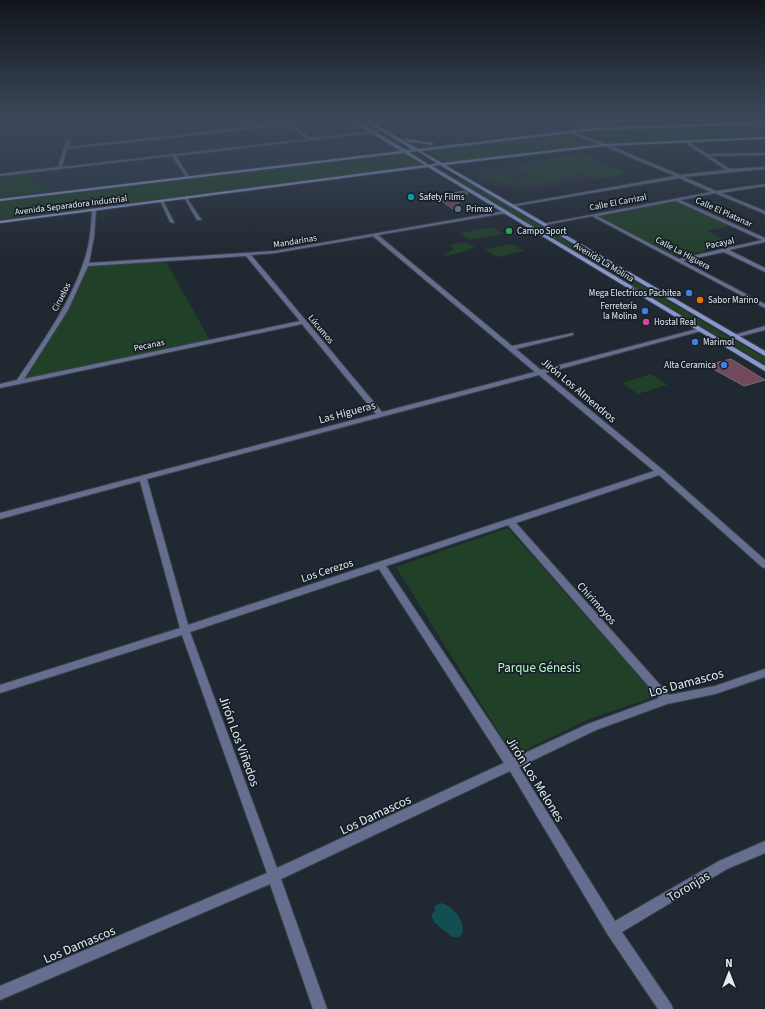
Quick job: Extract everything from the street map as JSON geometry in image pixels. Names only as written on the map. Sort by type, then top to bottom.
[{"type":"main road","name":"Avenida Separadora Industrial","points":[[0,200],[278,166]]},
{"type":"main road","name":"Avenida Separadora Industrial","points":[[0,222],[427,166]]},
{"type":"main road","name":"Avenida La Molina","points":[[428,166],[765,369]]},
{"type":"main road","name":"Avenida La Molina","points":[[445,166],[765,354]]},
{"type":"main road","points":[[392,171],[419,172]]},
{"type":"main road","points":[[430,173],[444,176]]},
{"type":"main road","points":[[451,180],[453,177],[458,176],[472,182]]},
{"type":"street","points":[[0,175],[78,166]]},
{"type":"street","points":[[180,166],[187,177]]},
{"type":"street","points":[[655,166],[765,213]]},
{"type":"street","points":[[724,166],[729,170]]},
{"type":"street","points":[[512,206],[679,176],[729,170],[765,168]]},
{"type":"street","name":"Calle El Carrizal","points":[[545,224],[716,192],[765,185]]},
{"type":"street","points":[[757,186],[765,189]]},
{"type":"street","points":[[185,198],[199,219]]},
{"type":"street","name":"Calle El Platanar","points":[[677,200],[765,240]]},
{"type":"street","points":[[161,201],[172,222]]},
{"type":"street","name":"Ciruelos","points":[[19,382],[71,298],[90,249],[94,210]]},
{"type":"street","name":"Mandarinas","points":[[85,265],[248,255],[376,236],[504,212]]},
{"type":"street","name":"Calle La Higuera","points":[[594,215],[765,306]]},
{"type":"street","name":"Jirón Los Almendros","points":[[376,236],[660,472],[765,565]]},
{"type":"street","name":"Pacayal","points":[[679,260],[765,240]]},
{"type":"street","points":[[724,250],[765,270]]},
{"type":"street","name":"Lúcumos","points":[[248,255],[302,322],[380,414]]},
{"type":"street","name":"Pecanas","points":[[0,386],[302,322]]},
{"type":"street","points":[[734,336],[765,328]]},
{"type":"street","name":"Las Higueras","points":[[0,516],[699,330]]},
{"type":"street","points":[[512,348],[571,334]]},
{"type":"street","name":"Los Cerezos","points":[[0,689],[185,630],[660,472]]},
{"type":"street","name":"Jirón Los Viñedos","points":[[143,479],[185,630],[274,876],[320,1009]]},
{"type":"street","name":"Chirimoyos","points":[[510,522],[667,700]]},
{"type":"street","name":"Jirón Los Melones","points":[[381,565],[512,765],[613,930],[666,1009]]},
{"type":"street","name":"Los Damascos","points":[[0,993],[274,876],[592,727],[667,700],[715,690],[765,672]]},
{"type":"street","name":"Toronjas","points":[[613,930],[723,865],[764,849]]},
{"type":"shaded area","points":[[0,166],[271,166],[0,199]]},
{"type":"shaded area","points":[[499,166],[610,166],[628,174],[529,190],[489,185],[465,171]]},
{"type":"shaded area","points":[[440,903],[445,904],[454,910],[460,919],[463,929],[462,934],[458,937],[452,937],[435,923],[431,916],[435,910],[434,907]]},
{"type":"green space","points":[[289,166],[423,166],[0,220],[0,202]]},
{"type":"green space","points":[[524,166],[609,166],[627,174],[595,179],[581,173],[570,175],[573,177],[526,185],[516,184],[520,178],[533,176],[518,168],[525,167]]},
{"type":"green space","points":[[503,173],[515,176],[512,184],[499,182],[488,176]]},
{"type":"green space","points":[[31,174],[34,185],[44,184],[47,191],[0,197],[0,178]]},
{"type":"green space","points":[[456,178],[467,182],[765,358],[765,364],[456,180]]},
{"type":"green space","points":[[676,201],[729,226],[707,231],[734,244],[678,257],[599,216]]},
{"type":"green space","points":[[493,227],[503,234],[469,240],[459,233]]},
{"type":"green space","points":[[467,242],[475,248],[445,256],[444,254],[454,249],[449,245]]},
{"type":"green space","points":[[512,244],[524,251],[497,257],[485,249]]},
{"type":"green space","points":[[166,262],[210,340],[25,379],[75,297],[87,266]]},
{"type":"green space","points":[[651,374],[667,385],[638,394],[622,383]]},
{"type":"green space","name":"Parque Génesis","points":[[508,528],[651,690],[651,698],[589,719],[521,752],[508,747],[396,567]]},
{"type":"building","points":[[464,191],[468,193],[453,209],[434,196]]},
{"type":"building","points":[[731,359],[765,380],[744,386],[706,365]]},
{"type":"place","name":"Safety Films","points":[[411,197]]},
{"type":"place","name":"Primax","points":[[458,209]]},
{"type":"place","name":"Campo Sport","points":[[509,231]]},
{"type":"place","name":"Mega Electricos Pachitea","points":[[689,293]]},
{"type":"place","name":"Sabor Marino","points":[[700,300]]},
{"type":"place","name":"Ferretería la Molina","points":[[645,311]]},
{"type":"place","name":"Hostal Real","points":[[646,322]]},
{"type":"place","name":"Marimol","points":[[695,342]]},
{"type":"place","name":"Alta Ceramica","points":[[724,365]]}]
